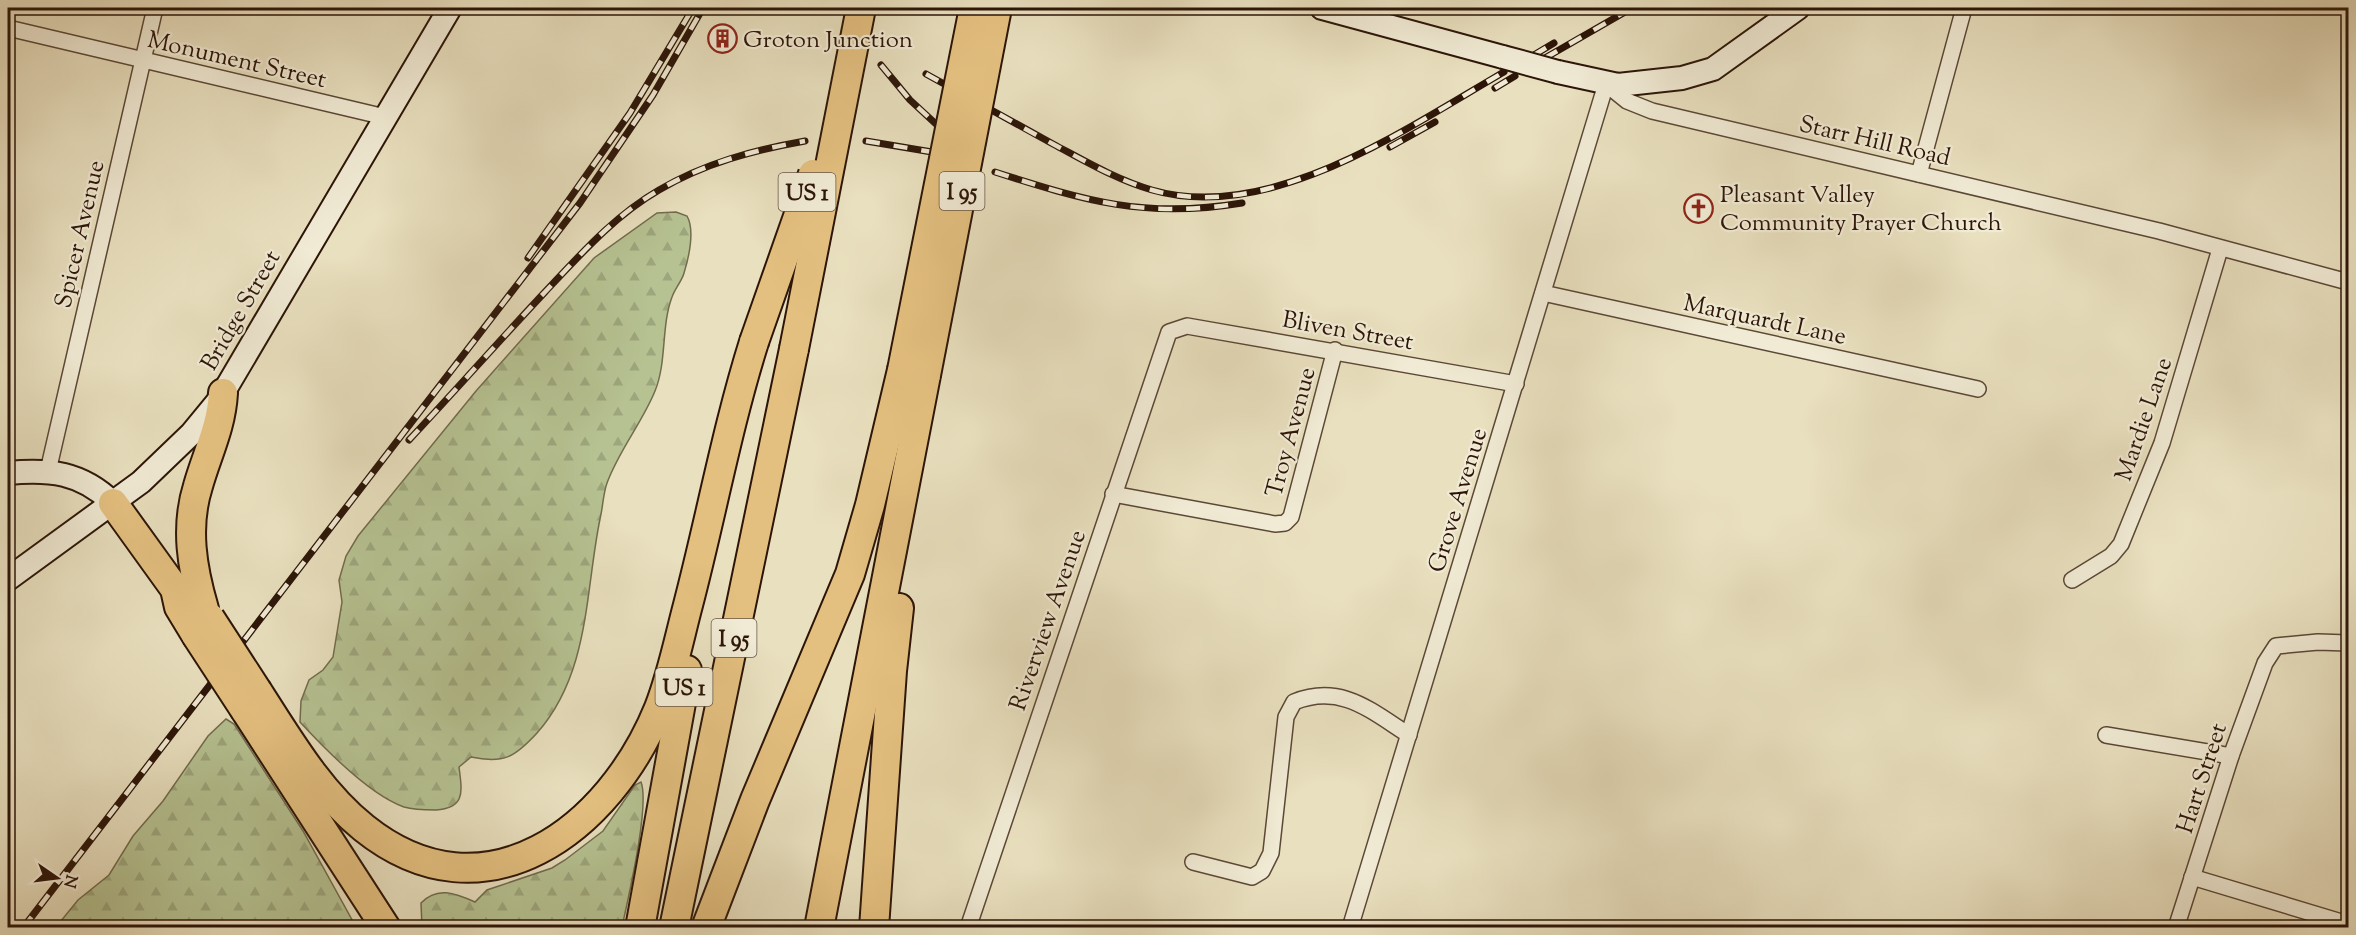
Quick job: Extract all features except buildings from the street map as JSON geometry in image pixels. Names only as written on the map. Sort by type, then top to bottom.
[{"type":"highway","name":"I 95","points":[[674,927],[794,349],[861,8]]},
{"type":"highway","points":[[706,927],[755,800],[850,574],[870,505],[914,373],[974,8]]},
{"type":"highway","name":"I 95","points":[[819,927],[882,607],[896,520],[914,373],[997,8]]},
{"type":"highway","name":"US 1","points":[[640,927],[728,446],[754,342],[821,149],[855,40]]},
{"type":"highway","points":[[223,393],[219,429],[198,486],[191,518],[193,564],[203,621],[386,927]]},
{"type":"highway","points":[[251,701],[339,805],[364,828],[394,848],[426,861],[466,868],[503,865],[540,850],[570,830],[597,805],[621,776],[644,742],[660,706],[673,665],[728,446]]},
{"type":"highway","points":[[113,503],[175,589],[179,608],[203,621]]},
{"type":"highway","points":[[874,927],[892,671],[902,583],[896,520]]},
{"type":"street","name":"Spicer Avenue","points":[[48,471],[155,8]]},
{"type":"street","name":"Bridge Street","points":[[8,579],[141,482],[191,434],[223,393],[450,8]]},
{"type":"street","points":[[1322,8],[1606,84],[1666,81],[1713,69],[1798,8]]},
{"type":"street","points":[[1919,174],[1964,8]]},
{"type":"street","name":"Monument Street","points":[[8,28],[385,117]]},
{"type":"street","name":"Starr Hill Road","points":[[1606,84],[1627,101],[1652,111],[2159,231],[2349,282]]},
{"type":"street","name":"Grove Avenue","points":[[1350,927],[1606,84]]},
{"type":"street","name":"Mardie Lane","points":[[2072,580],[2111,556],[2121,544],[2162,443],[2220,249]]},
{"type":"street","name":"Marquardt Lane","points":[[1543,293],[1978,389]]},
{"type":"street","name":"Bliven Street","points":[[1173,329],[1187,326],[1335,350],[1516,384]]},
{"type":"street","name":"Riverview Avenue","points":[[968,927],[1166,338],[1173,329]]},
{"type":"street","name":"Troy Avenue","points":[[1113,494],[1275,524],[1285,523],[1291,517],[1335,350]]},
{"type":"street","points":[[8,473],[48,471],[78,478],[113,503]]},
{"type":"street","name":"Hart Street","points":[[2176,927],[2231,756],[2265,663],[2276,646],[2318,642],[2349,643]]},
{"type":"street","points":[[1193,862],[1252,877],[1262,871],[1271,853],[1286,717],[1294,702],[1313,694],[1336,695],[1355,701],[1409,735]]},
{"type":"street","points":[[2106,735],[2231,756]]},
{"type":"street","points":[[2192,877],[2349,924]]},
{"type":"green space","points":[[676,212],[687,216],[691,229],[688,259],[683,276],[673,294],[666,320],[659,380],[606,487],[583,631],[567,685],[554,710],[537,733],[522,748],[501,759],[471,757],[459,767],[461,791],[460,797],[453,806],[446,809],[420,810],[404,807],[391,801],[348,770],[300,722],[301,701],[309,680],[323,670],[333,657],[342,602],[339,580],[346,556],[358,536],[476,391],[594,258],[657,213]]},
{"type":"green space","points":[[226,719],[234,724],[303,831],[356,927],[56,927],[78,900],[109,875],[133,836],[163,801],[208,736]]},
{"type":"green space","points":[[641,782],[643,810],[641,831],[622,927],[422,927],[421,903],[433,894],[453,894],[475,902],[487,890],[552,868],[565,860],[603,831],[635,785]]},
{"type":"railway","points":[[528,258],[630,113],[693,8]]},
{"type":"railway","points":[[23,928],[580,203],[653,95],[703,8]]},
{"type":"railway","points":[[1545,58],[1632,8]]},
{"type":"railway","points":[[1534,55],[1554,43]]},
{"type":"railway","points":[[881,65],[910,100],[937,125]]},
{"type":"railway","points":[[926,74],[1114,176],[1152,190],[1197,197],[1243,194],[1289,183],[1335,165],[1424,119],[1504,72]]},
{"type":"railway","points":[[1495,88],[1515,76]]},
{"type":"railway","points":[[1390,147],[1435,122]]},
{"type":"railway","points":[[409,440],[571,264],[627,212],[659,190],[694,172],[749,153],[805,141]]},
{"type":"railway","points":[[866,141],[932,152]]},
{"type":"railway","points":[[995,172],[1088,199],[1145,208],[1175,209],[1242,203]]},
{"type":"place","name":"Groton Junction","points":[[722,39]]},
{"type":"place","name":"Pleasant Valley Community Prayer Church","points":[[1699,208]]}]
